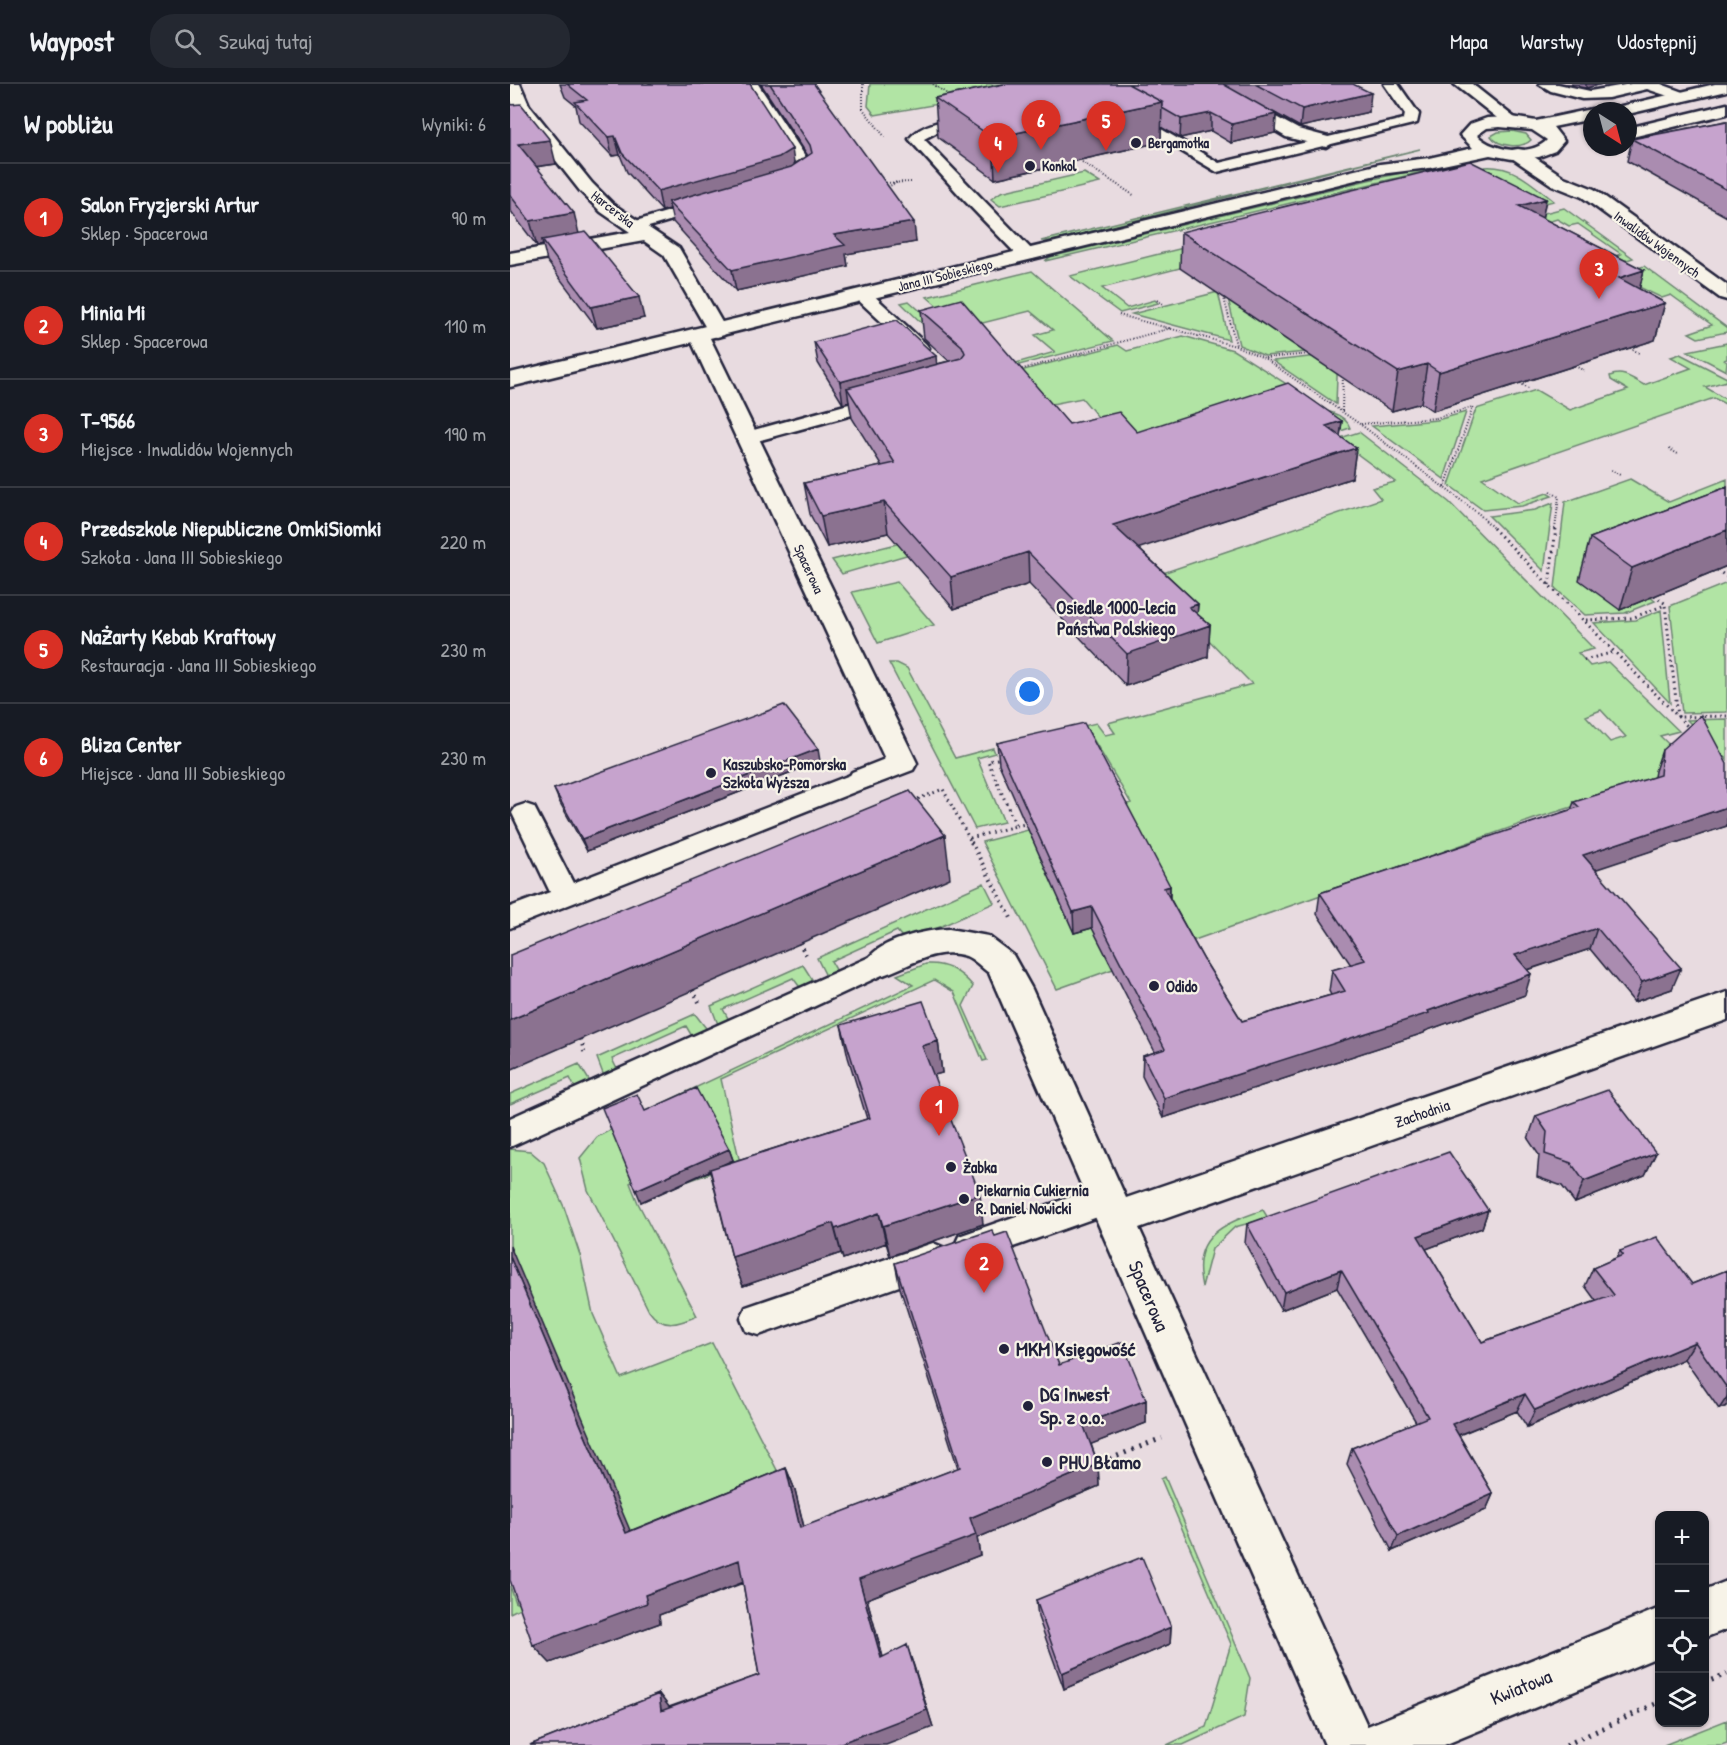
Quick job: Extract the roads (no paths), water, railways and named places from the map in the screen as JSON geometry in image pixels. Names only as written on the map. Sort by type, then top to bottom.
[{"type":"street","name":"Harcerska","points":[[512,84],[521,106],[524,122],[607,208],[672,252],[708,333]]},
{"type":"street","points":[[1203,84],[1292,134],[1326,142]]},
{"type":"street","points":[[1462,84],[1512,122]]},
{"type":"street","points":[[1462,84],[1462,101],[1481,125]]},
{"type":"street","points":[[1637,108],[1727,86]]},
{"type":"street","points":[[1637,132],[1727,109]]},
{"type":"street","points":[[1583,116],[1536,126],[1512,122],[1481,125],[1471,129],[1468,135],[1471,142],[1489,150],[1518,154],[1583,129]]},
{"type":"street","name":"Inwalidów Wojennych","points":[[1536,126],[1588,193]]},
{"type":"street","name":"Jana III Sobieskiego","points":[[1380,170],[1415,156],[1471,142]]},
{"type":"street","name":"Jana III Sobieskiego","points":[[510,380],[1380,170],[1429,163],[1489,150]]},
{"type":"street","name":"Inwalidów Wojennych","points":[[1518,154],[1558,181],[1588,193],[1727,294]]},
{"type":"street","points":[[510,259],[641,231]]},
{"type":"street","name":"Spacerowa","points":[[708,333],[746,438],[902,763],[863,779]]},
{"type":"street","name":"Spacerowa","points":[[883,962],[926,942],[949,941],[976,945],[1001,964],[1015,989],[1155,1310],[1351,1745]]},
{"type":"street","name":"Zachodnia","points":[[1112,1209],[1727,1006]]},
{"type":"street","points":[[1709,1612],[1727,1605]]},
{"type":"street","name":"Kwiatowa","points":[[1383,1745],[1655,1634]]},
{"type":"lane","points":[[751,84],[804,165],[805,172],[800,177],[767,188]]},
{"type":"lane","points":[[1118,109],[1217,168],[1412,120],[1412,114],[1390,84]]},
{"type":"lane","points":[[1546,84],[1570,94],[1586,96],[1600,96],[1646,85],[1683,97]]},
{"type":"lane","points":[[988,118],[932,129],[921,133],[916,139],[968,196],[1027,255]]},
{"type":"lane","points":[[641,231],[724,200]]},
{"type":"lane","points":[[863,295],[931,358]]},
{"type":"lane","points":[[746,438],[910,393]]},
{"type":"lane","points":[[510,918],[863,779]]},
{"type":"lane","points":[[525,813],[566,897]]},
{"type":"lane","points":[[510,1133],[883,962]]},
{"type":"lane","points":[[759,1319],[1112,1209]]},
{"type":"place","name":"Bergamotka","points":[[1136,143]]},
{"type":"place","name":"Bliza Center","points":[[1041,150]]},
{"type":"place","name":"NaŻarty Kebab Kraftowy","points":[[1106,151]]},
{"type":"place","name":"Konkol","points":[[1030,166]]},
{"type":"place","name":"Przedszkole Niepubliczne OmkiSiomki","points":[[998,173]]},
{"type":"place","name":"T-9566","points":[[1599,299]]},
{"type":"place","name":"Kaszubsko-Pomorska Szkoła Wyższa","points":[[711,773]]},
{"type":"place","name":"Odido","points":[[1154,986]]},
{"type":"place","name":"Salon Fryzjerski Artur","points":[[939,1136]]},
{"type":"place","name":"Żabka","points":[[951,1167]]},
{"type":"place","name":"Piekarnia Cukiernia R. Daniel Nowicki","points":[[964,1199]]},
{"type":"place","name":"Minia Mi","points":[[984,1293]]},
{"type":"place","name":"MKM Księgowość","points":[[1004,1349]]},
{"type":"place","name":"DG Inwest Sp. z o.o.","points":[[1028,1406]]},
{"type":"place","name":"PHU Błamo","points":[[1047,1462]]},
{"type":"district","name":"Osiedle 1000-lecia Państwa Polskiego","points":[[1116,618]]}]
